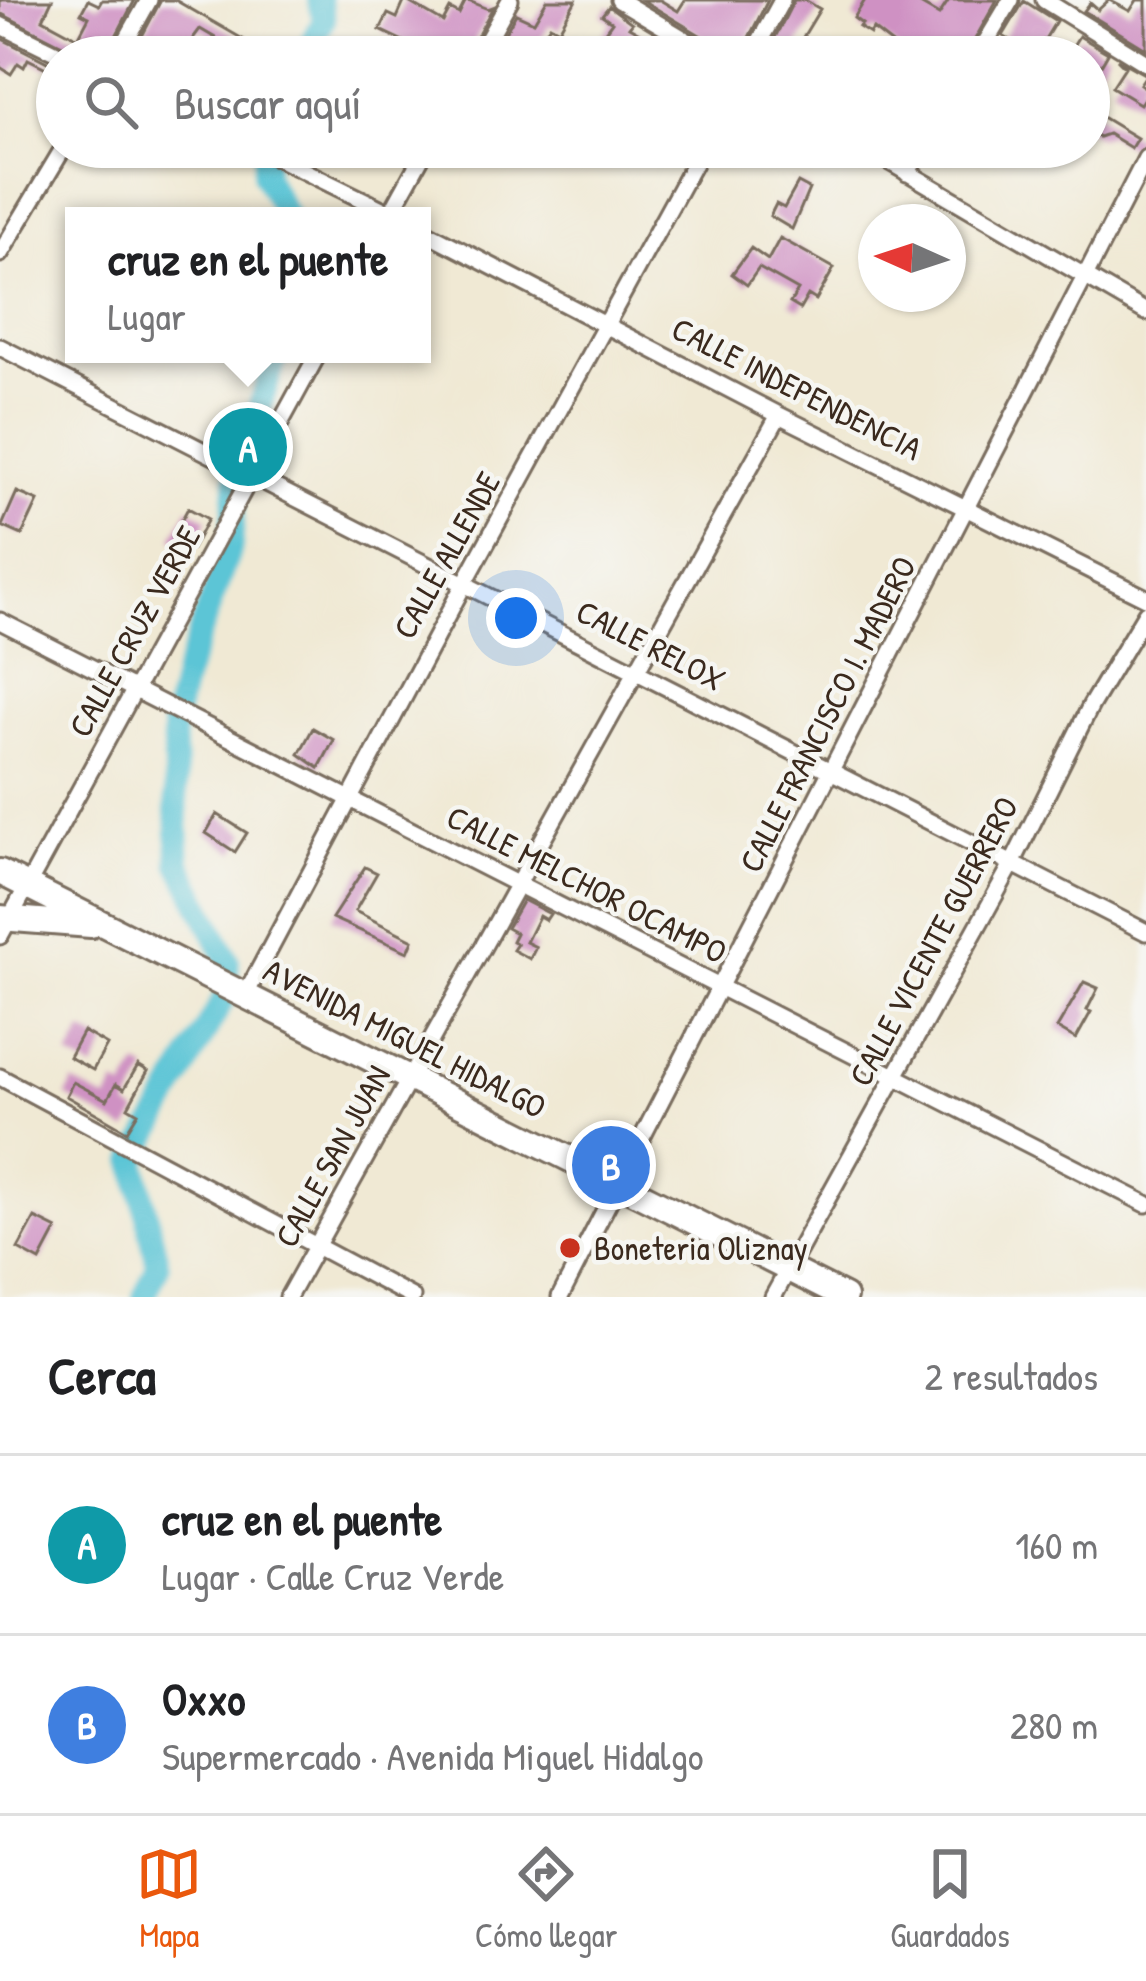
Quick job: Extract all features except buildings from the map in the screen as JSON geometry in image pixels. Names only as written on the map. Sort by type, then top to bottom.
[{"type":"main road","name":"AVENIDA MIGUEL HIDALGO","points":[[0,872],[844,1297]]},
{"type":"main road","points":[[3,924],[105,926]]},
{"type":"street","points":[[129,36],[149,0]]},
{"type":"street","points":[[490,36],[510,0]]},
{"type":"street","points":[[619,0],[679,36]]},
{"type":"street","points":[[762,36],[782,0]]},
{"type":"street","points":[[990,36],[1011,0]]},
{"type":"street","points":[[1044,0],[1102,36]]},
{"type":"street","points":[[0,25],[36,43]]},
{"type":"street","points":[[1110,41],[1146,63]]},
{"type":"street","name":"CALLE FRANCISCO I. MADERO","points":[[560,1297],[1146,158]]},
{"type":"street","points":[[0,254],[51,168]]},
{"type":"street","points":[[297,168],[376,207]]},
{"type":"street","points":[[396,207],[417,168]]},
{"type":"street","name":"CALLE ALLENDE","points":[[232,987],[349,798],[692,168]]},
{"type":"street","points":[[899,168],[1146,313]]},
{"type":"street","points":[[907,173],[910,168]]},
{"type":"street","name":"CALLE INDEPENDENCIA","points":[[431,235],[1146,598]]},
{"type":"street","name":"CALLE RELOX","points":[[0,347],[240,476],[639,672],[1146,932]]},
{"type":"street","name":"CALLE CRUZ VERDE","points":[[3,924],[226,526],[240,476],[312,363]]},
{"type":"street","name":"CALLE SAN JUAN","points":[[288,1297],[779,415]]},
{"type":"street","name":"CALLE VICENTE GUERRERO","points":[[773,1297],[1011,866],[1055,772],[1146,613]]},
{"type":"street","name":"CALLE MELCHOR OCAMPO","points":[[0,621],[1146,1204]]},
{"type":"street","points":[[0,1077],[412,1297]]},
{"type":"waterway","points":[[316,36],[324,20],[319,0]]},
{"type":"waterway","points":[[264,168],[281,207]]},
{"type":"waterway","points":[[144,1297],[158,1266],[135,1161],[226,994],[228,961],[179,862],[173,725],[184,677],[231,546],[237,475],[274,363]]},
{"type":"place","name":"cruz en el puente","points":[[248,447]]},
{"type":"place","name":"Oxxo","points":[[611,1165]]},
{"type":"place","name":"Boneteria Oliznay","points":[[570,1248]]}]
